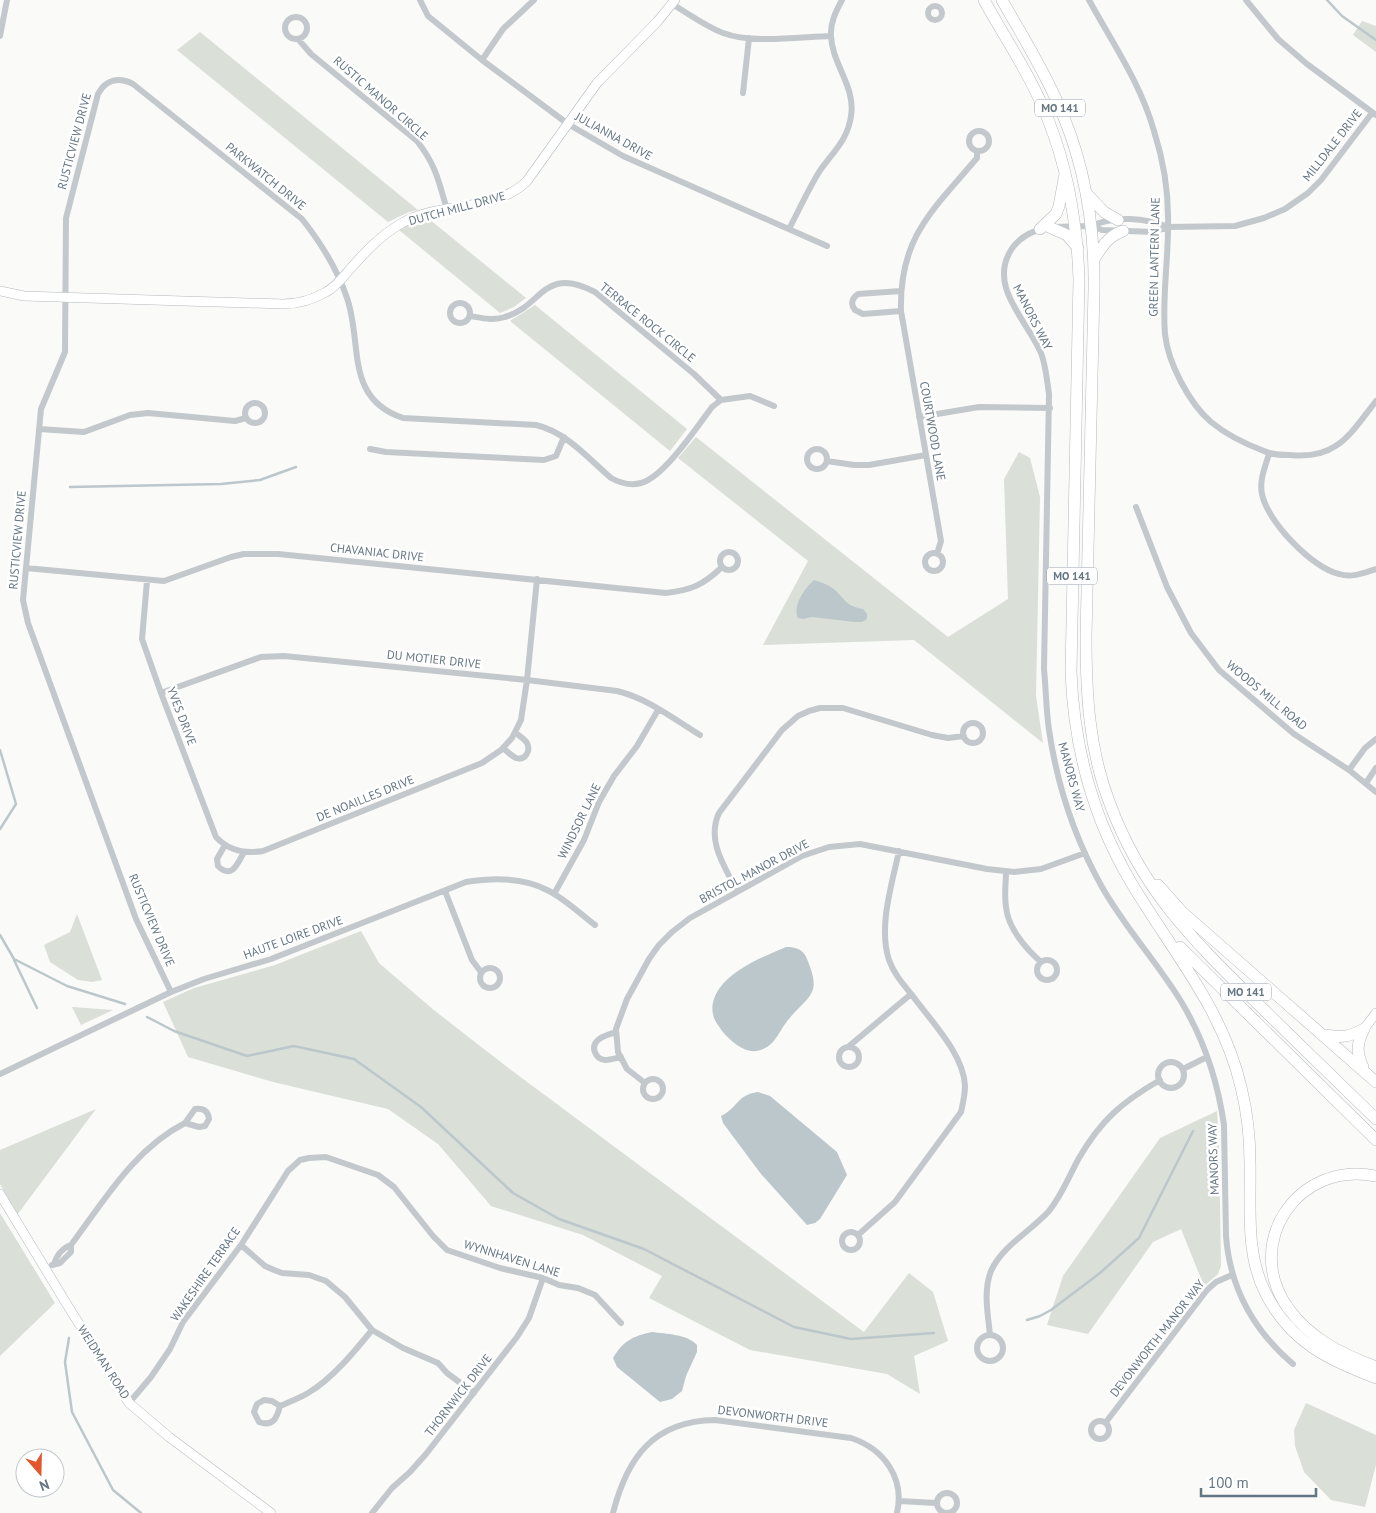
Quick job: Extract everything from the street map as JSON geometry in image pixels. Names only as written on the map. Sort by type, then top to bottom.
[{"type":"highway","name":"MO 141","points":[[984,0],[1048,120],[1066,170],[1076,226],[1078,303],[1071,644],[1072,701],[1080,756],[1096,810],[1119,861],[1149,909],[1173,940],[1376,1140]]},
{"type":"highway","name":"MO 141","points":[[1002,0],[1056,97],[1076,150],[1087,194],[1092,226],[1094,259],[1086,627],[1087,693],[1094,748],[1109,803],[1132,853],[1162,902],[1198,945],[1376,1119]]},
{"type":"highway","points":[[1066,170],[1059,206],[1056,214],[1045,228],[1067,235],[1078,248]]},
{"type":"highway","points":[[1087,194],[1120,225],[1114,234],[1107,239],[1094,259]]},
{"type":"highway","points":[[1132,853],[1182,912],[1325,1035],[1376,1082]]},
{"type":"highway","points":[[1149,909],[1200,987],[1226,1039],[1235,1064],[1246,1111],[1249,1136],[1251,1239],[1256,1266],[1265,1292],[1283,1321],[1312,1348],[1328,1358],[1376,1378]]},
{"type":"highway","points":[[1325,1035],[1340,1038],[1348,1037],[1364,1029]]},
{"type":"highway","points":[[1364,1029],[1358,1040],[1357,1048],[1358,1058],[1365,1071]]},
{"type":"highway","points":[[1376,1176],[1349,1173],[1333,1176],[1304,1190],[1294,1200],[1278,1226],[1272,1242],[1271,1259],[1278,1290],[1287,1307],[1298,1320],[1320,1340],[1333,1348],[1376,1367]]},
{"type":"street","points":[[0,36],[7,0]]},
{"type":"street","name":"JULIANNA DRIVE","points":[[420,0],[428,16],[482,60],[568,124],[623,156],[827,246]]},
{"type":"street","points":[[482,60],[504,29],[534,0]]},
{"type":"street","points":[[789,229],[820,170],[842,143],[852,115],[851,98],[847,82],[834,54],[831,36],[831,26],[842,0]]},
{"type":"street","name":"GREEN LANTERN LANE","points":[[1088,0],[1127,68],[1147,110],[1154,131],[1166,184],[1168,228],[1164,312],[1167,348],[1179,378],[1203,415],[1240,441],[1269,454]]},
{"type":"street","points":[[1246,0],[1278,39],[1307,64],[1374,114]]},
{"type":"street","points":[[674,2],[722,33],[748,38],[831,36]]},
{"type":"street","name":"DUTCH MILL DRIVE","points":[[0,291],[24,296],[297,304],[309,301],[327,292],[375,242],[404,222],[497,198],[519,189],[527,181],[597,83],[674,2]]},
{"type":"street","points":[[743,93],[748,38]]},
{"type":"street","name":"RUSTIC MANOR CIRCLE","points":[[298,39],[311,54],[418,141],[436,169],[447,210]]},
{"type":"street","name":"PARKWATCH DRIVE","points":[[113,80],[127,80],[133,84],[302,219],[322,245],[340,280],[350,306],[361,377],[371,398],[386,411],[403,418],[546,427],[564,437],[611,478],[630,484],[641,483],[665,467],[712,407],[721,400]]},
{"type":"street","name":"RUSTICVIEW DRIVE","points":[[113,80],[106,83],[98,94],[68,206],[64,296],[65,352],[42,409],[23,600],[28,623],[136,919],[171,992]]},
{"type":"street","name":"MILLDALE DRIVE","points":[[1092,226],[1101,221],[1153,232],[1168,228],[1235,226],[1264,218],[1285,209],[1308,193],[1321,180],[1374,114]]},
{"type":"street","name":"COURTWOOD LANE","points":[[937,554],[940,541],[901,311],[901,291],[903,276],[916,234],[927,217],[977,158],[977,151]]},
{"type":"street","name":"MILLDALE DRIVE","points":[[1092,226],[1102,230],[1120,225],[1152,221],[1168,228]]},
{"type":"street","name":"MANORS WAY","points":[[1092,226],[1045,228],[1022,238],[1014,246],[1004,266],[1003,283],[1009,299],[1032,335],[1042,355],[1049,394],[1044,669],[1047,714],[1053,753],[1066,804],[1085,853],[1108,898],[1182,1004],[1199,1036],[1222,1108],[1226,1236],[1232,1275],[1245,1308],[1256,1325],[1266,1338],[1293,1364]]},
{"type":"street","name":"TERRACE ROCK CIRCLE","points":[[470,316],[485,319],[505,317],[522,308],[550,287],[559,284],[576,284],[595,292],[694,374],[721,400]]},
{"type":"street","points":[[901,291],[858,294],[853,299],[852,304],[854,310],[863,314],[901,311]]},
{"type":"street","points":[[721,400],[750,396],[774,406]]},
{"type":"street","points":[[1376,401],[1351,433],[1327,452],[1300,456],[1269,454],[1261,482],[1266,510],[1282,532],[1309,557],[1328,571],[1338,574],[1361,574],[1376,569]]},
{"type":"street","points":[[919,417],[979,407],[1050,408]]},
{"type":"street","points":[[39,429],[84,432],[130,415],[148,413],[236,421],[246,418]]},
{"type":"street","points":[[370,449],[386,452],[544,460],[556,456],[564,437]]},
{"type":"street","points":[[827,461],[869,465],[926,455]]},
{"type":"street","name":"WOODS MILL ROAD","points":[[1136,507],[1167,587],[1191,632],[1219,670],[1294,734],[1349,770],[1376,792]]},
{"type":"street","name":"CHAVANIAC DRIVE","points":[[26,568],[147,581],[164,581],[231,557],[260,553],[666,593],[688,590],[698,586],[708,580],[722,567]]},
{"type":"street","name":"DE NOAILLES DRIVE","points":[[228,847],[244,852],[263,851],[492,758],[503,748],[521,720],[537,579]]},
{"type":"street","name":"YVES DRIVE","points":[[147,581],[142,639],[216,837],[228,847]]},
{"type":"street","name":"DU MOTIER DRIVE","points":[[161,693],[251,660],[270,656],[284,656],[527,680],[628,693],[700,735]]},
{"type":"street","points":[[737,891],[718,854],[714,839],[715,822],[782,730],[798,716],[820,708],[843,708],[932,735],[948,738],[964,736]]},
{"type":"street","name":"WINDSOR LANE","points":[[554,894],[584,840],[599,802],[614,776],[637,746],[658,710]]},
{"type":"street","points":[[503,748],[515,758],[522,758],[527,755],[529,748],[526,741],[515,732]]},
{"type":"street","points":[[1349,770],[1365,748],[1376,739]]},
{"type":"street","points":[[1366,783],[1376,768]]},
{"type":"street","name":"BRISTOL MANOR DRIVE","points":[[646,1083],[627,1069],[618,1052],[616,1032],[618,1018],[627,999],[638,977],[659,945],[690,918],[802,856],[820,849],[860,844],[1006,871],[1041,869],[1085,853]]},
{"type":"street","points":[[228,847],[217,859],[218,866],[225,871],[235,868],[244,852]]},
{"type":"street","points":[[858,1236],[895,1202],[961,1112],[964,1096],[965,1084],[956,1054],[896,976],[889,959],[885,931],[899,851]]},
{"type":"street","points":[[1006,871],[1005,899],[1008,918],[1016,932],[1041,962]]},
{"type":"street","name":"HAUTE LOIRE DRIVE","points":[[0,1074],[171,992],[204,979],[272,959],[466,882],[498,880],[528,882],[554,894],[595,924]]},
{"type":"street","points":[[445,890],[472,960],[481,972]]},
{"type":"street","points":[[848,1047],[910,994]]},
{"type":"street","points":[[1364,1029],[1376,1013]]},
{"type":"street","points":[[616,1032],[597,1040],[594,1048],[597,1056],[604,1060],[621,1057]]},
{"type":"street","points":[[1183,1069],[1207,1057]]},
{"type":"street","points":[[1173,1062],[1183,1069],[1184,1077],[1175,1087],[1166,1086],[1160,1080],[1160,1070],[1166,1064],[1173,1062]]},
{"type":"street","points":[[990,1335],[987,1286],[991,1271],[1001,1255],[1039,1222],[1055,1203],[1084,1150],[1108,1118],[1131,1097],[1160,1080]]},
{"type":"street","points":[[46,1270],[54,1264],[60,1263],[71,1252],[71,1245],[129,1167],[173,1129],[185,1123]]},
{"type":"street","name":"WYNNHAVEN LANE","points":[[300,1160],[318,1156],[326,1157],[371,1171],[394,1187],[433,1236],[447,1250],[500,1268],[543,1278],[559,1285],[578,1288],[595,1295],[621,1323]]},
{"type":"street","name":"WAKESHIRE TERRACE","points":[[129,1403],[151,1377],[170,1349],[183,1322],[240,1245],[288,1171],[300,1160]]},
{"type":"street","name":"WEIDMAN ROAD","points":[[0,1194],[129,1403],[169,1437],[272,1513]]},
{"type":"street","points":[[240,1245],[266,1266],[274,1270],[309,1275],[326,1281],[345,1296],[372,1330],[403,1348],[438,1363],[447,1373],[474,1393]]},
{"type":"street","name":"DEVONWORTH MANOR WAY","points":[[1106,1422],[1207,1290],[1216,1282],[1232,1275]]},
{"type":"street","name":"THORNWICK DRIVE","points":[[372,1513],[392,1488],[417,1465],[523,1328],[529,1318],[543,1278]]},
{"type":"street","points":[[280,1406],[309,1393],[352,1355],[372,1330]]},
{"type":"street","points":[[990,1335],[999,1339],[1003,1347],[998,1358],[990,1360],[981,1356],[978,1349],[982,1338],[990,1335]]},
{"type":"street","name":"DEVONWORTH DRIVE","points":[[613,1513],[623,1481],[637,1454],[655,1438],[666,1432],[689,1422],[700,1420],[714,1420],[851,1438],[860,1441],[869,1446],[891,1466],[899,1490],[897,1513]]},
{"type":"street","points":[[899,1501],[936,1503]]},
{"type":"shaded area","points":[[1362,21],[1376,26],[1376,52],[1353,35]]},
{"type":"shaded area","points":[[200,32],[418,210],[388,222],[177,50]]},
{"type":"shaded area","points":[[429,219],[526,298],[514,307],[500,313],[399,230],[410,224]]},
{"type":"shaded area","points":[[535,305],[687,429],[670,451],[510,321]]},
{"type":"shaded area","points":[[696,437],[948,637],[1008,599],[1004,479],[1019,452],[1030,458],[1040,497],[1036,696],[1043,743],[914,640],[763,645],[808,561],[678,458]]},
{"type":"shaded area","points":[[814,580],[831,587],[850,605],[863,609],[867,614],[867,619],[862,622],[855,622],[812,617],[798,618],[798,603],[803,592]]},
{"type":"shaded area","points":[[77,914],[102,980],[92,982],[78,980],[50,962],[44,945],[70,932]]},
{"type":"shaded area","points":[[361,931],[379,963],[435,1011],[511,1070],[864,1332],[909,1273],[933,1292],[948,1341],[914,1356],[920,1394],[887,1374],[750,1350],[649,1298],[662,1276],[583,1235],[491,1206],[438,1144],[388,1109],[273,1082],[188,1057],[163,1002],[194,988],[275,965]]},
{"type":"shaded area","points":[[786,947],[799,949],[805,956],[813,980],[811,993],[773,1042],[766,1048],[752,1051],[739,1047],[722,1031],[717,1023],[712,1011],[714,998],[725,982],[741,969]]},
{"type":"shaded area","points":[[72,1007],[113,1010],[81,1025]]},
{"type":"shaded area","points":[[758,1092],[770,1096],[837,1152],[847,1175],[820,1219],[815,1223],[807,1225],[761,1174],[723,1123],[721,1116],[727,1113],[745,1096]]},
{"type":"shaded area","points":[[96,1109],[17,1215],[0,1184],[0,1150]]},
{"type":"shaded area","points":[[1217,1111],[1221,1266],[1218,1274],[1204,1286],[1181,1229],[1153,1242],[1088,1334],[1047,1325],[1063,1276],[1160,1138]]},
{"type":"shaded area","points":[[0,1213],[55,1303],[0,1356]]},
{"type":"shaded area","points":[[652,1332],[682,1337],[693,1341],[697,1345],[697,1352],[686,1376],[682,1391],[672,1399],[660,1402],[617,1367],[613,1358],[629,1340]]},
{"type":"shaded area","points":[[1306,1403],[1376,1435],[1376,1465],[1365,1507],[1331,1500],[1304,1472],[1295,1446],[1294,1430]]},
{"type":"waterway","points":[[1327,0],[1342,16],[1376,40]]},
{"type":"waterway","points":[[70,487],[221,484],[260,480],[296,467]]},
{"type":"waterway","points":[[0,750],[16,804],[0,829]]},
{"type":"waterway","points":[[0,935],[14,959],[67,986],[125,1004]]},
{"type":"waterway","points":[[14,960],[37,1008]]},
{"type":"waterway","points":[[147,1017],[174,1031],[247,1056],[294,1046],[354,1059],[421,1107],[513,1193],[559,1219],[644,1249],[794,1327],[851,1339],[934,1333]]},
{"type":"waterway","points":[[1027,1320],[1051,1310],[1100,1273],[1139,1238],[1193,1131]]},
{"type":"waterway","points":[[69,1338],[65,1362],[72,1412],[113,1490],[141,1513]]}]
